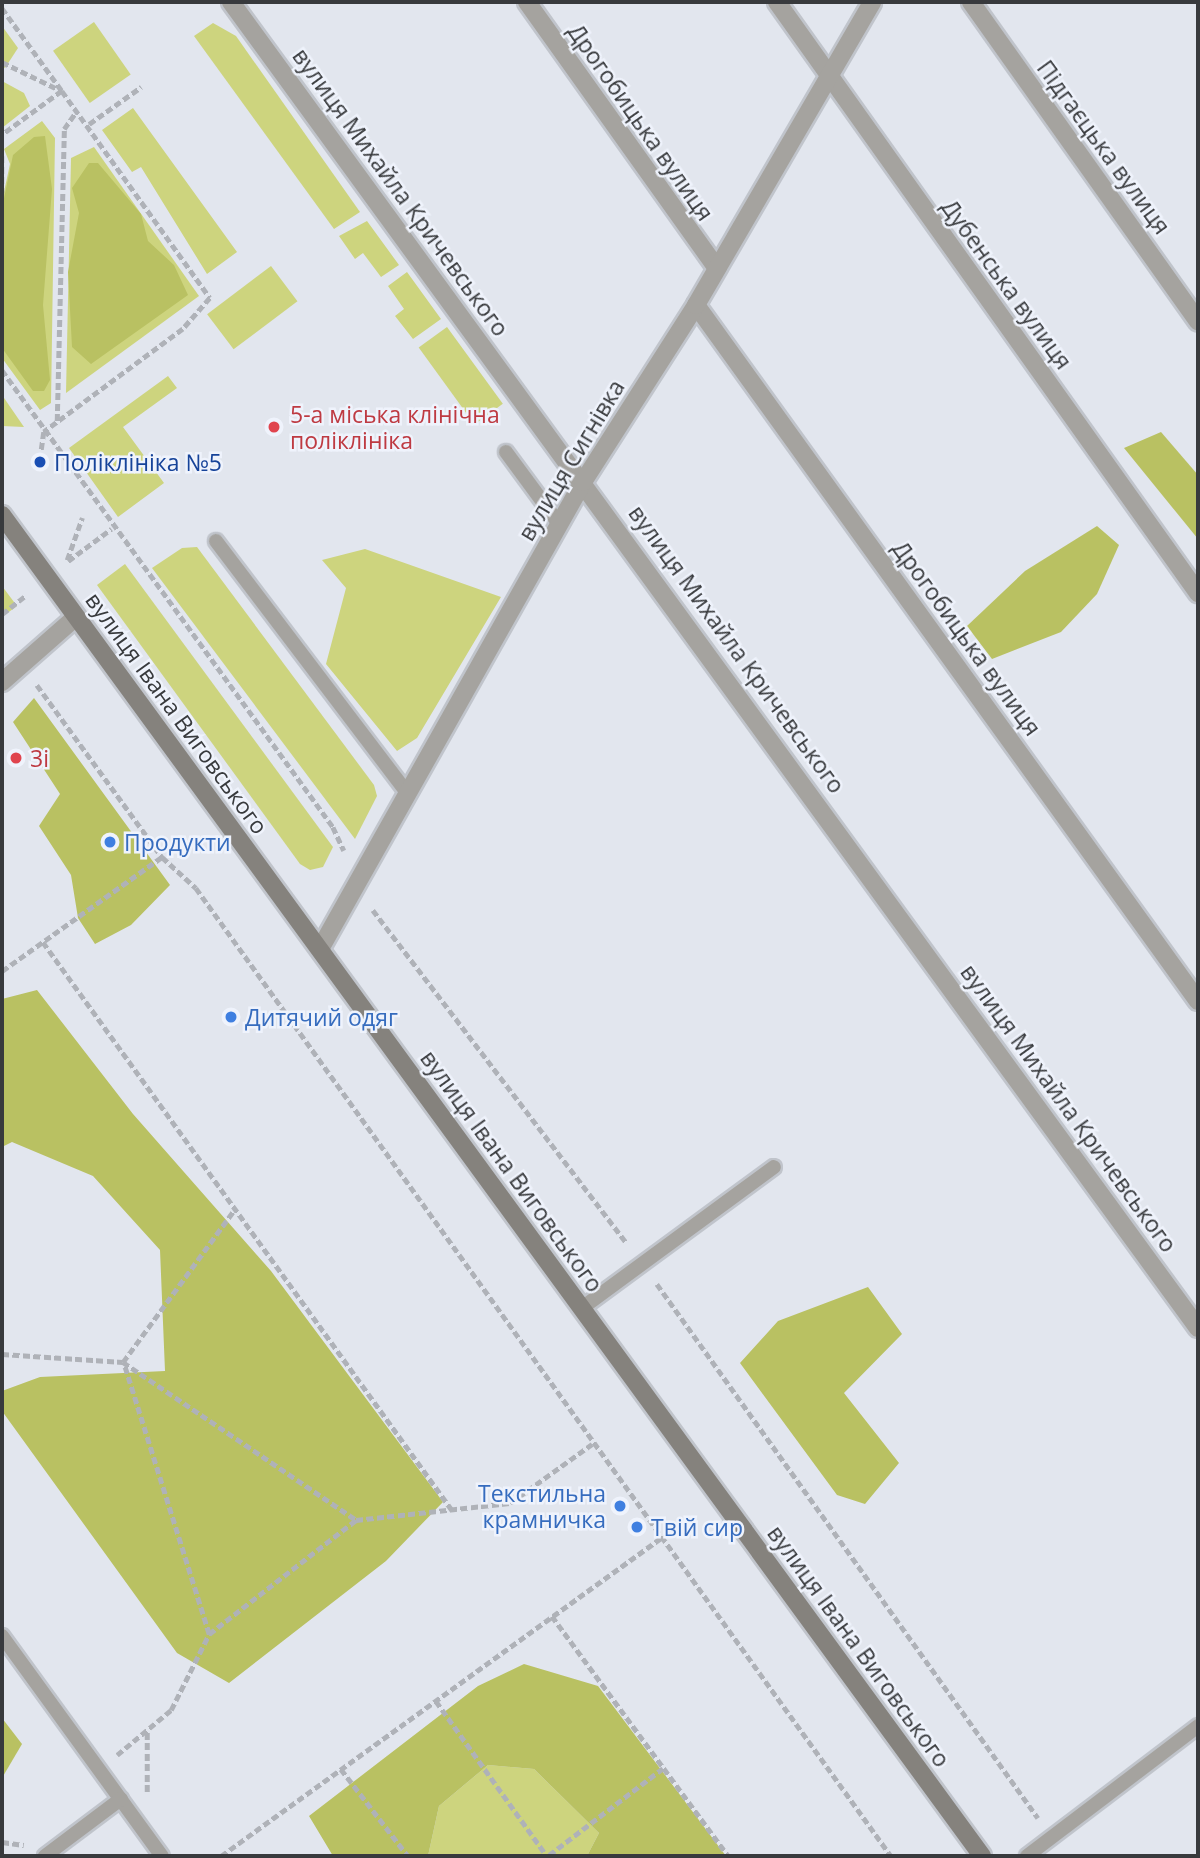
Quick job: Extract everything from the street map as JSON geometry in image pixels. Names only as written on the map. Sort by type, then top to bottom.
[{"type":"main road","name":"вулиця Івана Виговського","points":[[2,516],[982,1856]]},
{"type":"street","name":"вулиця Михайла Кричевського","points":[[231,2],[1198,1328]]},
{"type":"street","name":"Дрогобицька вулиця","points":[[527,2],[716,268]]},
{"type":"street","name":"Дубенська вулиця","points":[[776,2],[1198,593]]},
{"type":"street","name":"вулиця Сигнівка","points":[[320,949],[583,482],[696,305],[827,75],[872,2]]},
{"type":"street","name":"Підгаєцька вулиця","points":[[971,2],[1198,321]]},
{"type":"street","name":"Дрогобицька вулиця","points":[[696,305],[1198,1001]]},
{"type":"street","points":[[2,682],[76,617]]},
{"type":"lane","points":[[506,452],[559,524]]},
{"type":"lane","points":[[216,541],[407,793]]},
{"type":"lane","points":[[582,1308],[774,1167]]},
{"type":"lane","points":[[2,1636],[162,1856]]},
{"type":"lane","points":[[1027,1856],[1198,1726]]},
{"type":"lane","points":[[44,1856],[121,1799]]},
{"type":"path","points":[[2,8],[76,111],[89,124],[210,298],[183,329],[44,432],[40,462]]},
{"type":"path","points":[[2,62],[62,91]]},
{"type":"path","points":[[89,124],[141,87]]},
{"type":"path","points":[[2,135],[62,91]]},
{"type":"path","points":[[57,422],[64,130],[76,111]]},
{"type":"path","points":[[2,156],[2,193]]},
{"type":"path","points":[[2,370],[111,530],[333,827],[345,854]]},
{"type":"path","points":[[82,518],[66,564],[111,530]]},
{"type":"path","points":[[30,676],[162,857],[196,888],[569,1401],[592,1444],[891,1856]]},
{"type":"path","points":[[2,971],[162,857]]},
{"type":"path","points":[[370,906],[642,1263],[1052,1838]]},
{"type":"path","points":[[43,942],[452,1510]]},
{"type":"path","points":[[123,1362],[235,1209]]},
{"type":"path","points":[[2,1354],[123,1362],[356,1520]]},
{"type":"path","points":[[123,1362],[209,1634]]},
{"type":"path","points":[[99,1770],[171,1710],[209,1634],[356,1520],[510,1503],[592,1444]]},
{"type":"path","points":[[221,1856],[661,1538]]},
{"type":"path","points":[[552,1616],[728,1856]]},
{"type":"path","points":[[436,1700],[548,1856],[663,1768]]},
{"type":"path","points":[[147,1730],[147,1835]]},
{"type":"path","points":[[341,1769],[408,1856]]},
{"type":"green space","points":[[94,22],[131,74],[90,103],[53,51]]},
{"type":"green space","points":[[213,23],[236,36],[360,212],[334,229],[194,36]]},
{"type":"green space","points":[[2,26],[18,48],[5,68],[2,66]]},
{"type":"green space","points":[[2,81],[24,93],[30,106],[2,128]]},
{"type":"green space","points":[[133,108],[237,252],[207,274],[141,167],[132,172],[102,130]]},
{"type":"green space","points":[[42,121],[55,138],[51,403],[40,410],[2,358],[2,201],[10,164],[4,149]]},
{"type":"green space","points":[[45,136],[52,189],[43,305],[50,380],[44,391],[33,391],[2,348],[2,208],[13,155],[34,137]]},
{"type":"green space","points":[[94,147],[199,296],[66,393],[71,158]]},
{"type":"green space","points":[[89,163],[98,163],[141,214],[148,241],[174,265],[188,295],[91,364],[72,347],[68,272],[79,213],[72,188]]},
{"type":"green space","points":[[367,221],[399,265],[381,277],[363,253],[355,259],[339,236]]},
{"type":"green space","points":[[271,266],[297,301],[234,349],[207,314]]},
{"type":"green space","points":[[407,272],[441,319],[413,339],[395,316],[404,309],[388,286]]},
{"type":"green space","points":[[447,327],[503,404],[475,424],[419,348]]},
{"type":"green space","points":[[168,376],[177,388],[123,427],[164,483],[118,517],[69,448]]},
{"type":"green space","points":[[2,395],[24,427],[2,426]]},
{"type":"green space","points":[[1161,432],[1198,475],[1198,539],[1124,448]]},
{"type":"green space","points":[[1097,526],[1119,545],[1097,594],[1061,632],[992,659],[967,626],[1025,571]]},
{"type":"green space","points":[[197,547],[374,785],[377,796],[355,839],[152,568],[182,548]]},
{"type":"green space","points":[[365,549],[501,597],[417,738],[397,751],[326,664],[346,588],[322,560]]},
{"type":"green space","points":[[125,564],[333,847],[323,867],[310,870],[300,864],[97,585]]},
{"type":"green space","points":[[2,586],[17,606],[2,617]]},
{"type":"green space","points":[[34,698],[170,885],[131,925],[95,944],[78,918],[71,875],[39,826],[60,794],[13,722]]},
{"type":"green space","points":[[37,990],[133,1114],[271,1271],[443,1502],[386,1561],[229,1683],[177,1653],[2,1411],[2,1391],[40,1377],[165,1371],[160,1250],[93,1176],[12,1142],[2,1147],[2,999]]},
{"type":"green space","points":[[868,1287],[902,1334],[844,1393],[899,1463],[865,1504],[837,1495],[740,1363],[778,1321]]},
{"type":"green space","points":[[524,1664],[598,1686],[726,1856],[587,1856],[599,1833],[534,1769],[488,1765],[439,1806],[428,1856],[333,1856],[309,1816],[478,1686]]},
{"type":"green space","points":[[2,1718],[22,1744],[2,1778]]},
{"type":"green space","points":[[488,1765],[534,1769],[599,1833],[587,1856],[428,1856],[439,1806]]},
{"type":"place","name":"5-а міська клінічна поліклініка","points":[[274,427]]},
{"type":"place","name":"Поліклініка №5","points":[[40,462]]},
{"type":"place","name":"3і","points":[[16,758]]},
{"type":"place","name":"Продукти","points":[[110,842]]},
{"type":"place","name":"Дитячий одяг","points":[[231,1017]]},
{"type":"place","name":"Текстильна крамничка","points":[[620,1506]]},
{"type":"place","name":"Твій сир","points":[[637,1527]]}]
